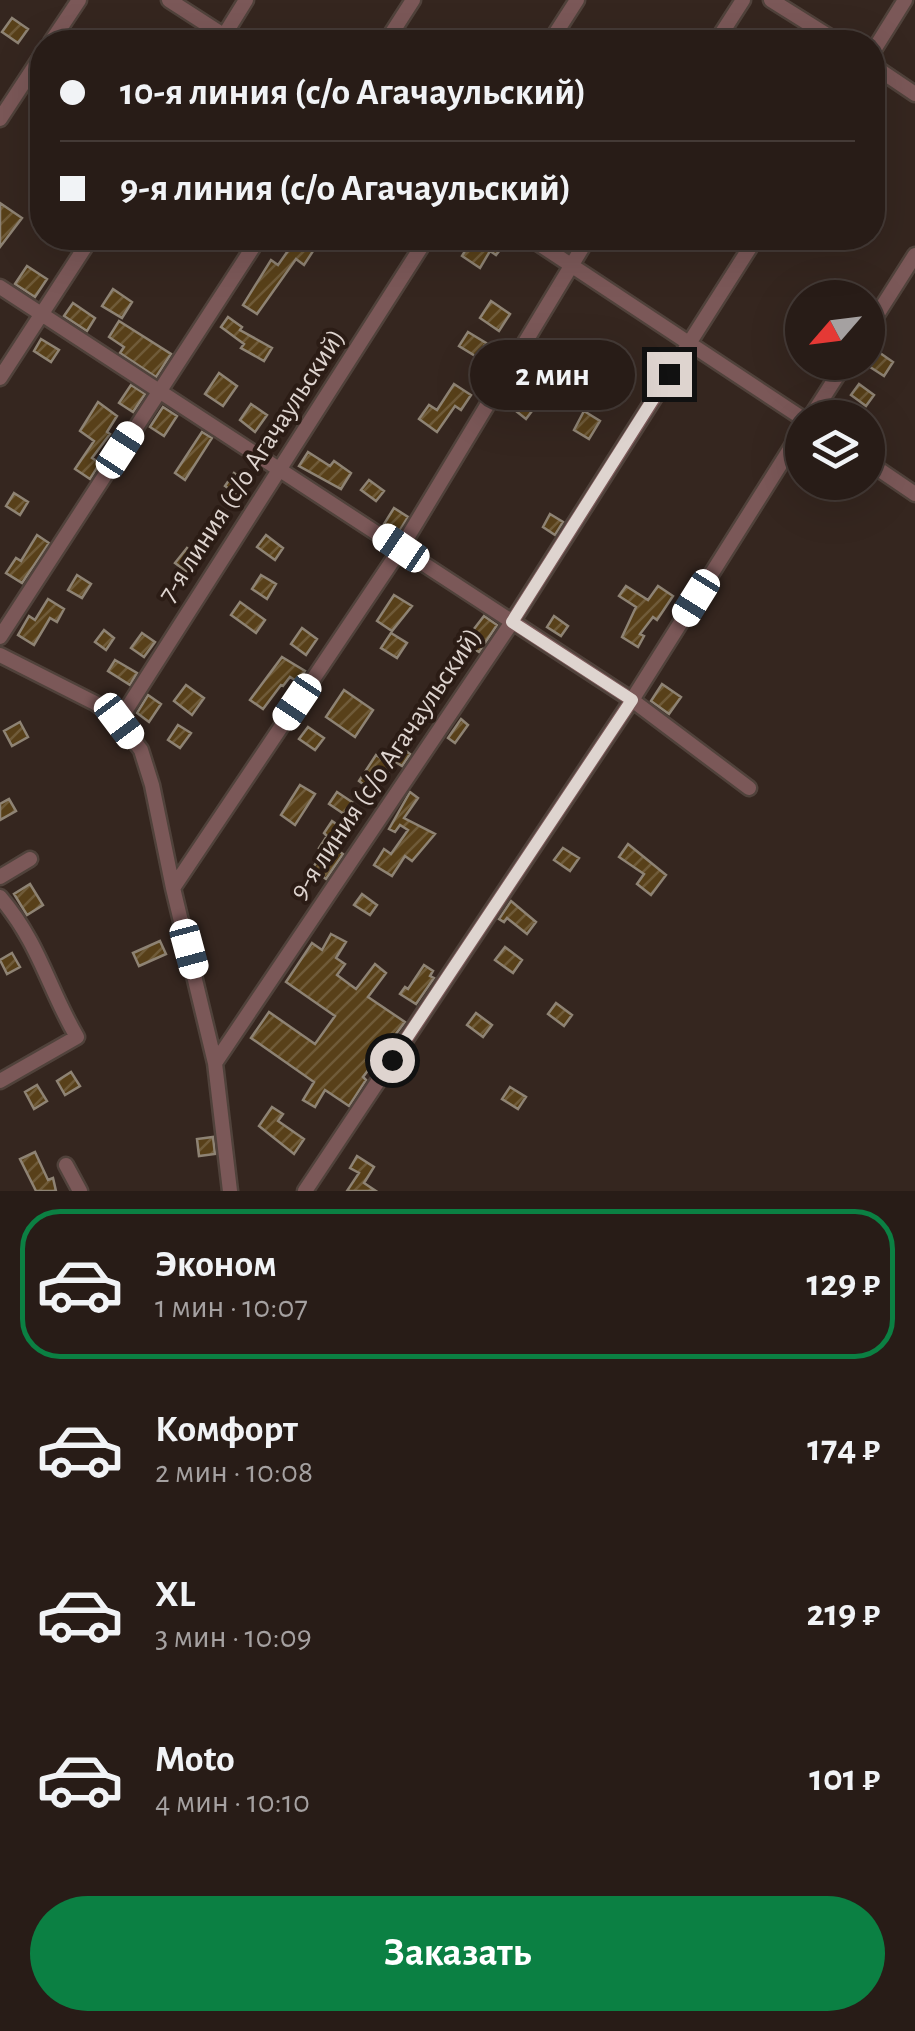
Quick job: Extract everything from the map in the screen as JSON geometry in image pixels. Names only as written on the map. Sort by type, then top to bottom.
[{"type":"street","points":[[59,30],[79,0]]},
{"type":"street","points":[[169,0],[211,30]]},
{"type":"street","points":[[230,30],[246,0]]},
{"type":"street","points":[[394,30],[413,0]]},
{"type":"street","points":[[558,30],[577,0]]},
{"type":"street","points":[[724,30],[743,0]]},
{"type":"street","points":[[771,0],[819,30]]},
{"type":"street","points":[[885,31],[904,0]]},
{"type":"street","points":[[0,119],[30,73]]},
{"type":"street","points":[[885,73],[915,94]]},
{"type":"street","points":[[0,378],[83,250]]},
{"type":"street","points":[[0,636],[251,250]]},
{"type":"street","name":"7-я линия (с/о Агачаульский)","points":[[119,721],[419,250]]},
{"type":"street","points":[[548,250],[785,407]]},
{"type":"street","points":[[173,888],[401,548],[580,250]]},
{"type":"street","name":"9-я линия (с/о Агачаульский)","points":[[215,1063],[512,622],[748,250]]},
{"type":"street","points":[[885,302],[915,255]]},
{"type":"street","points":[[0,287],[281,467],[632,700],[748,788]]},
{"type":"street","points":[[305,1191],[632,700],[785,457]]},
{"type":"street","points":[[885,474],[915,494]]},
{"type":"street","points":[[0,655],[96,703],[119,721],[141,750],[215,1063],[230,1191]]},
{"type":"street","points":[[0,877],[30,859]]},
{"type":"street","points":[[0,897],[20,920],[41,957],[77,1037],[0,1081]]},
{"type":"street","points":[[66,1165],[80,1191]]},
{"type":"building","points":[[12,18],[28,29],[18,43],[2,32]]},
{"type":"building","points":[[0,203],[22,218],[0,247]]},
{"type":"building","points":[[289,250],[314,250],[304,265],[296,259],[257,314],[243,305],[271,260],[278,265]]},
{"type":"building","points":[[466,250],[500,250],[496,255],[490,251],[480,268],[462,256]]},
{"type":"building","points":[[27,266],[47,279],[35,297],[15,284]]},
{"type":"building","points":[[113,289],[132,302],[122,318],[102,306]]},
{"type":"building","points":[[491,301],[510,314],[499,331],[480,318]]},
{"type":"building","points":[[73,303],[95,318],[87,331],[64,316]]},
{"type":"building","points":[[228,317],[242,327],[240,330],[272,348],[264,361],[241,348],[244,344],[221,327]]},
{"type":"building","points":[[119,321],[171,354],[156,377],[120,353],[124,347],[109,337]]},
{"type":"building","points":[[468,332],[486,343],[477,357],[459,346]]},
{"type":"building","points":[[41,339],[59,350],[51,362],[34,351]]},
{"type":"building","points":[[548,347],[565,360],[551,380],[533,367]]},
{"type":"building","points":[[885,356],[893,362],[885,374]]},
{"type":"building","points":[[219,373],[237,386],[223,406],[205,394]]},
{"type":"building","points":[[454,384],[471,395],[461,410],[455,406],[437,432],[419,419],[429,405],[437,410]]},
{"type":"building","points":[[859,384],[874,395],[870,400],[858,400],[851,395]]},
{"type":"building","points":[[131,385],[145,394],[133,412],[119,403]]},
{"type":"building","points":[[523,391],[538,403],[526,419],[511,407]]},
{"type":"building","points":[[98,402],[117,416],[107,432],[110,434],[92,458],[100,463],[90,479],[75,469],[94,441],[80,431]]},
{"type":"building","points":[[251,404],[267,415],[255,432],[240,420]]},
{"type":"building","points":[[163,407],[177,416],[164,436],[150,427]]},
{"type":"building","points":[[584,411],[600,421],[589,439],[574,430]]},
{"type":"building","points":[[202,432],[212,438],[185,480],[175,473]]},
{"type":"building","points":[[308,452],[330,466],[334,461],[351,473],[341,489],[299,466]]},
{"type":"building","points":[[234,473],[248,483],[239,496],[225,486]]},
{"type":"building","points":[[369,480],[384,491],[376,501],[361,490]]},
{"type":"building","points":[[14,493],[28,502],[20,515],[6,506]]},
{"type":"building","points":[[394,508],[408,517],[398,533],[384,524]]},
{"type":"building","points":[[550,514],[563,522],[555,535],[543,527]]},
{"type":"building","points":[[37,535],[49,543],[22,583],[6,573],[16,558],[21,561]]},
{"type":"building","points":[[266,535],[283,548],[275,560],[257,547]]},
{"type":"building","points":[[187,548],[201,559],[190,574],[175,563]]},
{"type":"building","points":[[77,575],[91,584],[82,598],[68,590]]},
{"type":"building","points":[[261,575],[276,584],[267,599],[252,589]]},
{"type":"building","points":[[626,586],[648,600],[658,586],[673,596],[657,620],[653,617],[640,634],[644,636],[638,647],[622,637],[636,607],[619,596]]},
{"type":"building","points":[[394,595],[412,606],[392,631],[377,621]]},
{"type":"building","points":[[48,599],[64,609],[57,622],[50,618],[34,645],[18,635],[29,616],[35,620]]},
{"type":"building","points":[[240,602],[265,620],[256,633],[231,615]]},
{"type":"building","points":[[484,616],[497,625],[479,652],[464,642]]},
{"type":"building","points":[[554,616],[568,626],[561,636],[547,627]]},
{"type":"building","points":[[302,628],[317,639],[306,655],[291,644]]},
{"type":"building","points":[[104,630],[114,638],[106,650],[95,642]]},
{"type":"building","points":[[142,633],[155,642],[144,657],[131,648]]},
{"type":"building","points":[[391,633],[407,643],[397,658],[381,648]]},
{"type":"building","points":[[282,657],[305,671],[298,682],[290,677],[281,685],[263,709],[250,700]]},
{"type":"building","points":[[115,660],[137,673],[130,685],[108,671]]},
{"type":"building","points":[[662,684],[681,697],[669,714],[651,701]]},
{"type":"building","points":[[186,685],[204,698],[192,715],[174,701]]},
{"type":"building","points":[[344,690],[373,710],[355,737],[326,717]]},
{"type":"building","points":[[148,695],[161,704],[149,722],[137,713]]},
{"type":"building","points":[[461,719],[468,725],[455,743],[448,738]]},
{"type":"building","points":[[20,722],[28,737],[12,746],[4,731]]},
{"type":"building","points":[[178,725],[191,733],[180,748],[168,740]]},
{"type":"building","points":[[308,727],[324,738],[315,750],[299,739]]},
{"type":"building","points":[[399,746],[410,754],[402,766],[391,759]]},
{"type":"building","points":[[376,755],[393,766],[375,793],[359,781]]},
{"type":"building","points":[[300,785],[315,794],[295,825],[281,815]]},
{"type":"building","points":[[337,792],[352,802],[344,814],[329,804]]},
{"type":"building","points":[[410,792],[418,798],[404,818],[435,834],[412,861],[405,856],[392,876],[374,865],[384,849],[391,854],[408,830],[400,825],[395,832],[389,829]]},
{"type":"building","points":[[9,799],[16,811],[0,820],[0,804]]},
{"type":"building","points":[[332,821],[345,830],[334,848],[343,854],[326,879],[312,869],[324,851],[319,848]]},
{"type":"building","points":[[628,844],[666,875],[651,895],[637,884],[644,874],[619,857]]},
{"type":"building","points":[[563,848],[579,858],[570,871],[554,860]]},
{"type":"building","points":[[30,884],[43,905],[27,915],[14,894]]},
{"type":"building","points":[[362,894],[377,905],[370,915],[354,905]]},
{"type":"building","points":[[511,901],[536,922],[527,934],[507,918],[504,922],[499,919]]},
{"type":"building","points":[[331,934],[346,942],[336,958],[345,964],[337,975],[356,989],[375,964],[386,973],[368,997],[405,1022],[363,1077],[366,1080],[349,1106],[325,1090],[315,1107],[303,1100],[314,1082],[251,1038],[269,1012],[315,1044],[335,1016],[286,982],[312,943],[322,950]]},
{"type":"building","points":[[160,941],[166,954],[139,966],[133,953]]},
{"type":"building","points":[[505,947],[522,960],[513,973],[495,960]]},
{"type":"building","points":[[12,953],[20,967],[7,974],[0,960]]},
{"type":"building","points":[[424,965],[433,971],[430,976],[434,978],[416,1004],[400,994]]},
{"type":"building","points":[[556,1003],[572,1015],[564,1026],[548,1014]]},
{"type":"building","points":[[476,1013],[492,1025],[483,1037],[467,1025]]},
{"type":"building","points":[[71,1072],[80,1086],[65,1095],[57,1081]]},
{"type":"building","points":[[37,1085],[47,1101],[34,1109],[25,1092]]},
{"type":"building","points":[[510,1087],[526,1097],[518,1109],[502,1099]]},
{"type":"building","points":[[272,1107],[283,1114],[278,1121],[304,1139],[294,1154],[259,1126]]},
{"type":"building","points":[[213,1137],[215,1154],[199,1156],[197,1139]]},
{"type":"building","points":[[35,1152],[48,1180],[53,1178],[56,1191],[36,1191],[20,1159]]},
{"type":"building","points":[[357,1156],[374,1167],[364,1183],[376,1191],[347,1191],[359,1173],[350,1168]]},
{"type":"route","points":[[392,1060],[632,700],[512,622],[669,374]]}]
